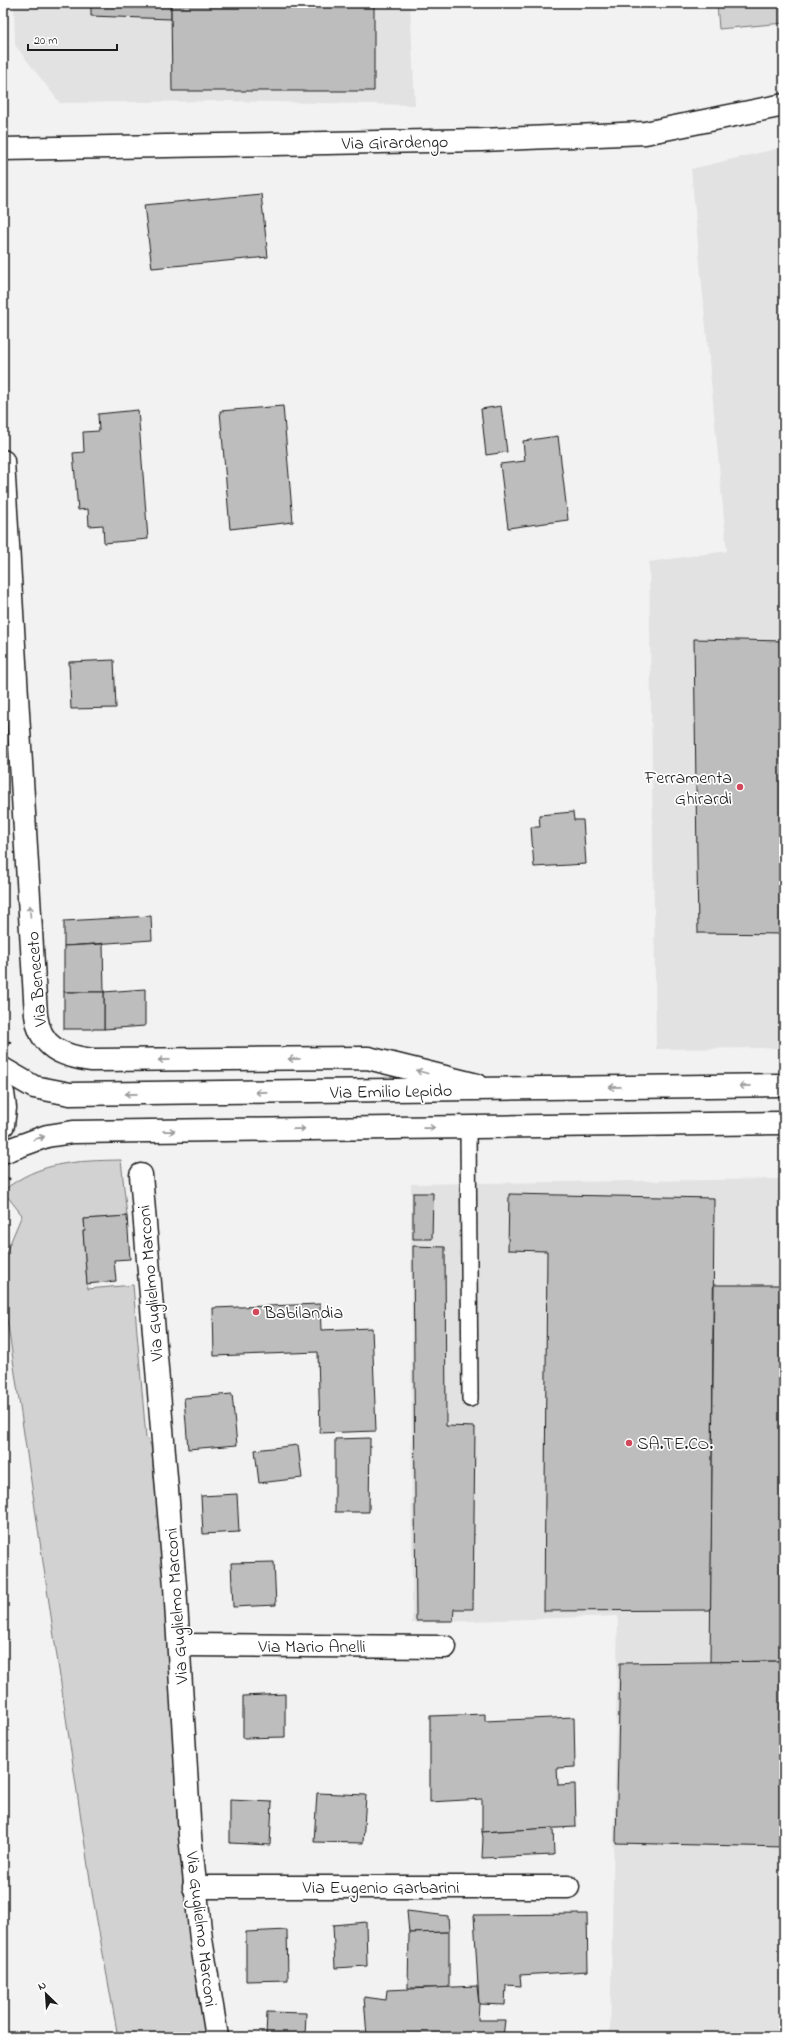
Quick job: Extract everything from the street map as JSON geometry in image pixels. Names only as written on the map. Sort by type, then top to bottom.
[{"type":"street","name":"Via Girardengo","points":[[3,149],[482,140],[645,133],[784,105]]},
{"type":"street","name":"Via Beneceto","points":[[3,461],[7,620],[36,1015],[39,1031],[46,1042],[58,1051],[72,1056],[104,1061],[368,1058],[462,1082],[493,1088],[515,1089]]},
{"type":"street","name":"Via Emilio Lepido","points":[[3,1069],[34,1087],[70,1094],[784,1085]]},
{"type":"street","points":[[3,1093],[5,1108],[3,1125]]},
{"type":"street","name":"Via Emilio Lepido","points":[[3,1152],[46,1136],[73,1132],[784,1123]]},
{"type":"street","name":"Via Guglielmo Marconi","points":[[141,1175],[179,1645],[186,1780],[194,1887],[217,2037]]},
{"type":"street","name":"Via Mario Anelli","points":[[179,1645],[446,1646]]},
{"type":"street","name":"Via Eugenio Garbarini","points":[[194,1887],[568,1887]]},
{"type":"lane","points":[[468,1127],[470,1399]]},
{"type":"shaded area","points":[[14,3],[410,3],[415,105],[224,101],[60,103],[15,45]]},
{"type":"shaded area","points":[[717,3],[784,3],[784,23],[719,29]]},
{"type":"shaded area","points":[[784,147],[784,1048],[656,1049],[649,562],[727,551],[691,169]]},
{"type":"shaded area","points":[[121,1160],[127,1216],[84,1219],[85,1231],[83,1232],[87,1284],[88,1289],[133,1285],[146,1438],[151,1445],[162,1554],[183,1886],[206,2037],[118,2037],[92,1893],[3,1292],[3,1260],[22,1215],[3,1191],[17,1181],[45,1168],[74,1162]]},
{"type":"shaded area","points":[[784,1179],[784,2037],[610,2037],[618,1616],[412,1623],[411,1184]]},
{"type":"building","points":[[91,3],[171,3],[171,19],[91,16]]},
{"type":"building","points":[[171,3],[374,3],[374,91],[172,91]]},
{"type":"building","points":[[261,194],[268,257],[152,268],[144,205]]},
{"type":"building","points":[[283,406],[293,522],[230,529],[220,411]]},
{"type":"building","points":[[501,406],[507,452],[486,455],[481,409]]},
{"type":"building","points":[[138,410],[148,539],[104,543],[103,525],[89,526],[88,509],[78,510],[73,453],[84,452],[83,432],[99,431],[98,414]]},
{"type":"building","points":[[558,436],[568,520],[508,528],[500,464],[525,461],[523,441]]},
{"type":"building","name":"Ferramenta Ghirardi","points":[[694,639],[784,641],[784,934],[698,933]]},
{"type":"building","points":[[114,660],[116,708],[71,709],[69,662]]},
{"type":"building","points":[[573,812],[574,820],[583,820],[586,864],[534,867],[531,827],[540,827],[539,815]]},
{"type":"building","points":[[151,916],[152,940],[64,946],[64,921]]},
{"type":"building","points":[[103,944],[104,992],[64,992],[64,946]]},
{"type":"building","points":[[145,989],[145,1026],[104,1029],[104,992]]},
{"type":"building","points":[[64,992],[104,992],[104,1029],[64,1029]]},
{"type":"building","points":[[413,1193],[433,1193],[432,1239],[413,1239]]},
{"type":"building","name":"SA.TE.CO.","points":[[509,1194],[714,1198],[711,1610],[544,1611],[547,1251],[508,1250]]},
{"type":"building","points":[[127,1216],[130,1259],[114,1260],[116,1281],[87,1284],[83,1231],[85,1231],[84,1219]]},
{"type":"building","points":[[413,1246],[445,1247],[446,1426],[475,1427],[473,1609],[454,1609],[453,1621],[416,1621]]},
{"type":"building","points":[[714,1285],[784,1285],[784,1661],[710,1662]]},
{"type":"building","points":[[320,1304],[321,1330],[372,1328],[376,1431],[320,1433],[318,1352],[214,1356],[213,1308]]},
{"type":"building","points":[[232,1394],[237,1445],[188,1449],[184,1398]]},
{"type":"building","points":[[370,1438],[369,1512],[335,1512],[335,1439]]},
{"type":"building","points":[[298,1445],[302,1478],[259,1483],[255,1450]]},
{"type":"building","points":[[237,1494],[239,1532],[203,1534],[201,1496]]},
{"type":"building","points":[[274,1562],[276,1605],[233,1607],[231,1563]]},
{"type":"building","points":[[784,1661],[784,1847],[616,1843],[620,1663]]},
{"type":"building","points":[[285,1694],[285,1737],[243,1738],[243,1696]]},
{"type":"building","points":[[485,1714],[485,1721],[574,1717],[575,1767],[557,1768],[558,1785],[575,1784],[576,1827],[482,1832],[482,1799],[430,1802],[430,1716]]},
{"type":"building","points":[[317,1793],[366,1795],[363,1843],[314,1842]]},
{"type":"building","points":[[230,1800],[272,1802],[270,1845],[230,1843]]},
{"type":"building","points":[[553,1828],[554,1855],[482,1858],[482,1832]]},
{"type":"building","points":[[407,1911],[448,1916],[449,1932],[409,1933]]},
{"type":"building","points":[[587,1914],[588,1971],[520,1975],[521,1986],[506,1985],[505,2005],[479,2004],[474,1915]]},
{"type":"building","points":[[366,1922],[367,1966],[335,1968],[333,1925]]},
{"type":"building","points":[[287,1930],[288,1980],[246,1981],[246,1932]]},
{"type":"building","points":[[449,1932],[449,1988],[408,1988],[409,1933]]},
{"type":"building","points":[[477,1986],[479,2004],[478,2020],[505,2020],[503,2037],[367,2037],[364,1997],[386,2000],[387,1990]]},
{"type":"building","points":[[267,2012],[306,2013],[305,2037],[266,2037]]},
{"type":"place","name":"Ferramenta Ghirardi","points":[[740,787]]},
{"type":"place","name":"Babilandia","points":[[256,1312]]},
{"type":"place","name":"SA.TE.CO.","points":[[629,1443]]}]
